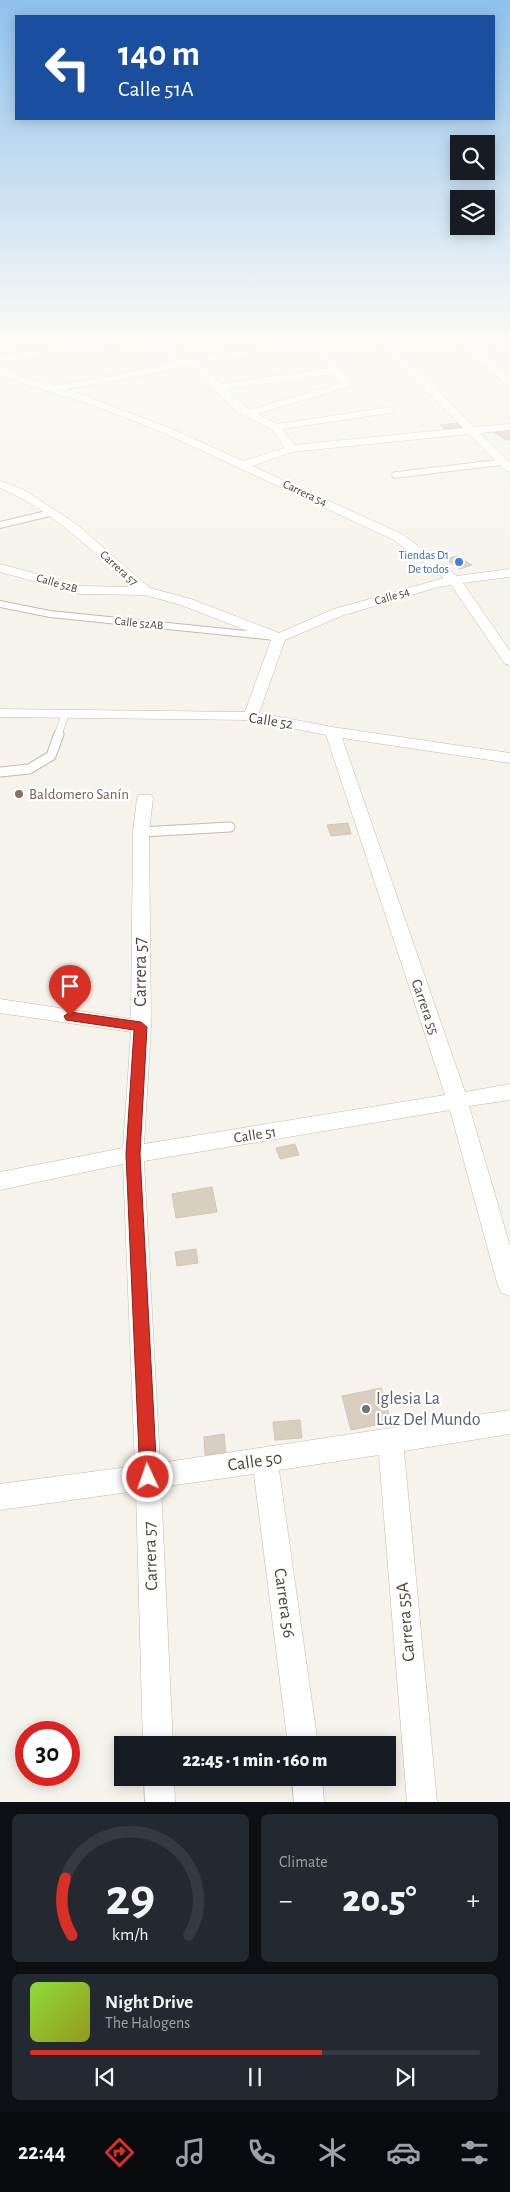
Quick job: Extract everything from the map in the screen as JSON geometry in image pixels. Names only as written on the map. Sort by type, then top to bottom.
[{"type":"street","name":"Carrera 54","points":[[153,426],[243,464],[398,537],[454,580],[510,660]]},
{"type":"street","points":[[282,426],[276,427],[292,449]]},
{"type":"street","points":[[469,426],[507,465]]},
{"type":"street","points":[[243,464],[292,449],[510,427]]},
{"type":"street","name":"Carrera 57","points":[[0,484],[20,492],[71,526],[145,591],[186,602],[279,638]]},
{"type":"street","points":[[0,525],[51,512]]},
{"type":"street","name":"Calle 52B","points":[[0,568],[81,590],[145,591]]},
{"type":"street","name":"Calle 54","points":[[279,638],[339,612],[437,583],[510,573]]},
{"type":"street","name":"Calle 52AB","points":[[0,604],[50,614],[279,638]]},
{"type":"street","points":[[251,716],[279,638]]},
{"type":"street","name":"Calle 52","points":[[0,713],[251,716],[332,732],[510,758]]},
{"type":"street","name":"Carrera 55","points":[[332,732],[458,1102],[510,1286]]},
{"type":"street","name":"Carrera 57","points":[[145,798],[141,832],[141,1027],[133,1154],[158,1736]]},
{"type":"street","points":[[0,1006],[141,1027]]},
{"type":"street","name":"Calle 51","points":[[0,1181],[133,1154],[510,1092]]},
{"type":"street","name":"Calle 50","points":[[0,1497],[265,1461],[510,1422]]},
{"type":"street","name":"Carrera 55A","points":[[391,1442],[422,1802]]},
{"type":"street","name":"Carrera 56","points":[[265,1461],[302,1736]]},
{"type":"street","points":[[159,1786],[160,1802]]},
{"type":"street","points":[[308,1786],[309,1802]]},
{"type":"lane","points":[[395,475],[507,465]]},
{"type":"lane","points":[[0,772],[29,768],[51,756],[65,715]]},
{"type":"lane","points":[[141,832],[230,828]]},
{"type":"building","points":[[441,426],[460,426],[462,428],[445,430]]},
{"type":"building","points":[[510,429],[510,440],[505,440],[491,431]]},
{"type":"building","name":"Tiendas D1 De todos","points":[[457,556],[472,565],[460,569],[446,559]]},
{"type":"building","points":[[348,823],[351,834],[331,836],[327,825]]},
{"type":"building","points":[[295,1144],[299,1155],[280,1159],[276,1148]]},
{"type":"building","points":[[212,1187],[217,1212],[176,1218],[172,1194]]},
{"type":"building","points":[[196,1249],[198,1263],[177,1266],[175,1252]]},
{"type":"building","name":"Iglesia La Luz Del Mundo","points":[[381,1388],[391,1422],[351,1430],[342,1396]]},
{"type":"building","points":[[300,1420],[302,1438],[275,1440],[273,1422]]},
{"type":"building","points":[[224,1434],[226,1453],[205,1455],[204,1437]]},
{"type":"place","name":"Tiendas D1 De todos","points":[[459,562]]},
{"type":"place","name":"Baldomero Sanín","points":[[19,794]]},
{"type":"place","name":"Iglesia La Luz Del Mundo","points":[[366,1409]]},
{"type":"route","points":[[70,1016],[141,1027],[133,1154],[148,1477]]}]
